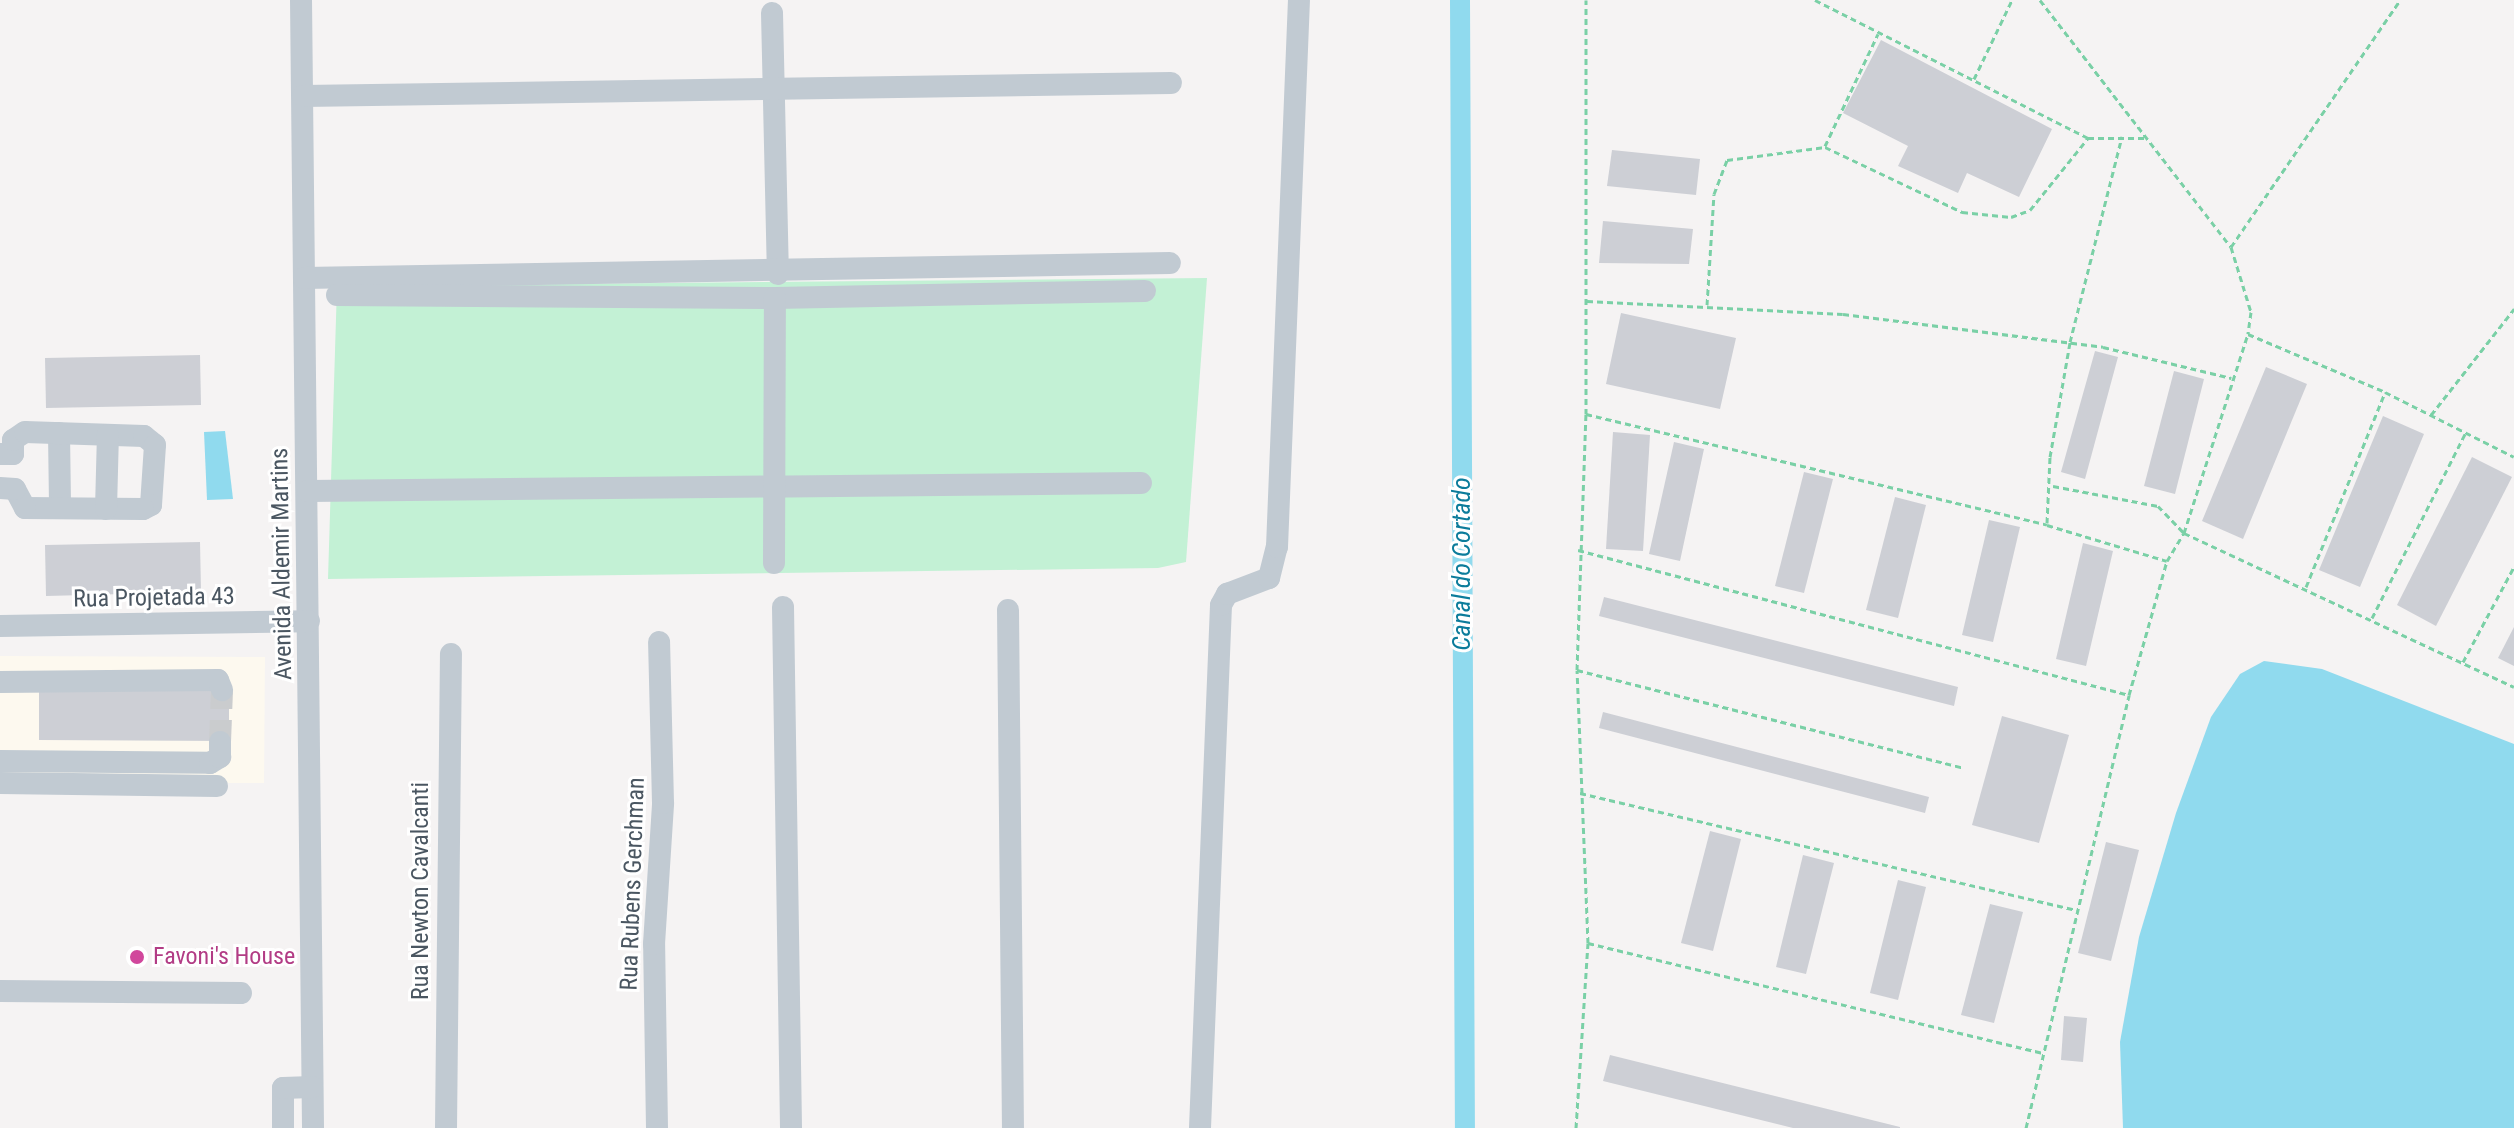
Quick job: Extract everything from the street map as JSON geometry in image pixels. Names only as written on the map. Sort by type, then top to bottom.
[{"type":"street","name":"Avenida Aldemir Martins","points":[[301,0],[313,1128]]},
{"type":"street","points":[[1200,1128],[1221,605],[1227,594],[1269,578],[1276,556],[1299,0]]},
{"type":"street","points":[[772,13],[778,274]]},
{"type":"street","points":[[303,96],[1171,83]]},
{"type":"street","points":[[304,278],[778,274],[1170,263]]},
{"type":"street","points":[[337,295],[775,298],[1145,291]]},
{"type":"street","points":[[774,563],[775,298]]},
{"type":"street","points":[[59,433],[60,508]]},
{"type":"street","points":[[18,434],[108,435],[144,436],[155,445],[151,505],[106,509],[25,508],[7,489],[7,454],[18,434]]},
{"type":"street","points":[[106,509],[108,435]]},
{"type":"street","points":[[308,491],[1141,483]]},
{"type":"street","points":[[783,607],[791,1128]]},
{"type":"street","points":[[1008,610],[1013,1128]]},
{"type":"street","name":"Rua Projetada 43","points":[[0,626],[309,621]]},
{"type":"street","name":"Rua Rubens Gerchman","points":[[657,1128],[654,944],[663,803],[659,642]]},
{"type":"street","name":"Rua Newton Cavalcanti","points":[[446,1128],[451,654]]},
{"type":"street","points":[[0,682],[218,680],[222,690]]},
{"type":"street","points":[[0,761],[210,763],[220,757],[220,742]]},
{"type":"street","points":[[0,783],[217,786]]},
{"type":"street","points":[[0,991],[241,993]]},
{"type":"street","points":[[283,1128],[283,1088],[312,1087]]},
{"type":"path","points":[[1576,1128],[1588,943],[1577,670],[1578,550],[1586,414],[1586,0]]},
{"type":"path","points":[[1815,0],[2088,138],[2146,138]]},
{"type":"path","points":[[1974,79],[2012,0]]},
{"type":"path","points":[[2026,1128],[2129,695],[2167,561],[2184,533],[2231,378],[2248,334],[2251,312],[2231,247],[2040,0]]},
{"type":"path","points":[[2231,247],[2400,0]]},
{"type":"path","points":[[1825,147],[1878,34]]},
{"type":"path","points":[[2047,525],[2053,486],[2050,457],[2070,342],[2122,136]]},
{"type":"path","points":[[1707,305],[1719,170],[1743,156],[1825,147],[1962,212],[1992,218],[2030,210],[2088,138]]},
{"type":"path","points":[[1587,301],[1843,314],[2070,342],[2231,378]]},
{"type":"path","points":[[2431,415],[2514,309]]},
{"type":"path","points":[[2248,334],[2385,392],[2514,457]]},
{"type":"path","points":[[2306,587],[2385,392]]},
{"type":"path","points":[[1586,414],[2047,525],[2167,561]]},
{"type":"path","points":[[2372,618],[2466,432]]},
{"type":"path","points":[[2053,486],[2137,498],[2158,506],[2184,533],[2306,587],[2514,687]]},
{"type":"path","points":[[1578,550],[2129,695]]},
{"type":"path","points":[[2463,663],[2514,567]]},
{"type":"path","points":[[1577,670],[1964,768]]},
{"type":"path","points":[[1580,793],[2076,910]]},
{"type":"path","points":[[1588,943],[2042,1053]]},
{"type":"shaded area","points":[[0,656],[265,657],[264,783],[0,783]]},
{"type":"green space","points":[[1207,278],[1186,562],[1158,568],[328,579],[337,286]]},
{"type":"water","points":[[225,431],[233,499],[207,500],[204,432]]},
{"type":"water","points":[[2264,661],[2322,669],[2514,744],[2514,1128],[2123,1128],[2120,1042],[2139,937],[2176,813],[2211,717],[2240,674]]},
{"type":"building","points":[[1881,40],[2052,129],[2019,197],[1967,173],[1958,193],[1898,166],[1908,146],[1843,113]]},
{"type":"building","points":[[1612,150],[1700,159],[1696,195],[1607,186]]},
{"type":"building","points":[[1603,221],[1693,229],[1689,264],[1599,263]]},
{"type":"building","points":[[1621,313],[1736,338],[1720,409],[1606,384]]},
{"type":"building","points":[[2095,351],[2118,357],[2085,479],[2061,472]]},
{"type":"building","points":[[200,355],[201,405],[46,408],[45,358]]},
{"type":"building","points":[[2266,367],[2307,384],[2243,539],[2202,521]]},
{"type":"building","points":[[2174,371],[2204,379],[2175,494],[2144,486]]},
{"type":"building","points":[[2383,416],[2424,434],[2360,587],[2319,570]]},
{"type":"building","points":[[1613,432],[1650,435],[1643,551],[1606,549]]},
{"type":"building","points":[[1674,442],[1704,449],[1680,561],[1649,554]]},
{"type":"building","points":[[2472,457],[2512,477],[2436,626],[2397,605]]},
{"type":"building","points":[[1804,472],[1833,479],[1804,593],[1775,586]]},
{"type":"building","points":[[1895,497],[1926,505],[1898,618],[1866,610]]},
{"type":"building","points":[[1989,520],[2020,527],[1993,642],[1962,635]]},
{"type":"building","points":[[200,542],[201,592],[46,596],[45,545]]},
{"type":"building","points":[[2083,543],[2113,551],[2086,666],[2056,659]]},
{"type":"building","points":[[1604,597],[1958,687],[1954,706],[1599,616]]},
{"type":"building","points":[[2514,627],[2514,666],[2498,658]]},
{"type":"building","points":[[39,689],[229,690],[229,741],[39,740]]},
{"type":"building","points":[[1603,712],[1929,797],[1925,813],[1599,728]]},
{"type":"building","points":[[2002,716],[2069,735],[2039,843],[1972,825]]},
{"type":"building","points":[[1710,831],[1741,839],[1713,951],[1681,943]]},
{"type":"building","points":[[2106,842],[2139,850],[2111,961],[2078,953]]},
{"type":"building","points":[[1803,855],[1834,863],[1806,974],[1776,967]]},
{"type":"building","points":[[1898,880],[1926,887],[1898,1000],[1870,993]]},
{"type":"building","points":[[1990,904],[2023,912],[1994,1023],[1961,1015]]},
{"type":"building","points":[[2064,1016],[2087,1018],[2083,1062],[2061,1060]]},
{"type":"building","points":[[1610,1055],[1900,1128],[1793,1128],[1603,1081]]},
{"type":"waterway","name":"Canal do Cortado","points":[[1460,0],[1465,1128]]},
{"type":"tunnel","points":[[220,742],[222,690]]},
{"type":"place","name":"Favoni's House","points":[[137,957]]}]
